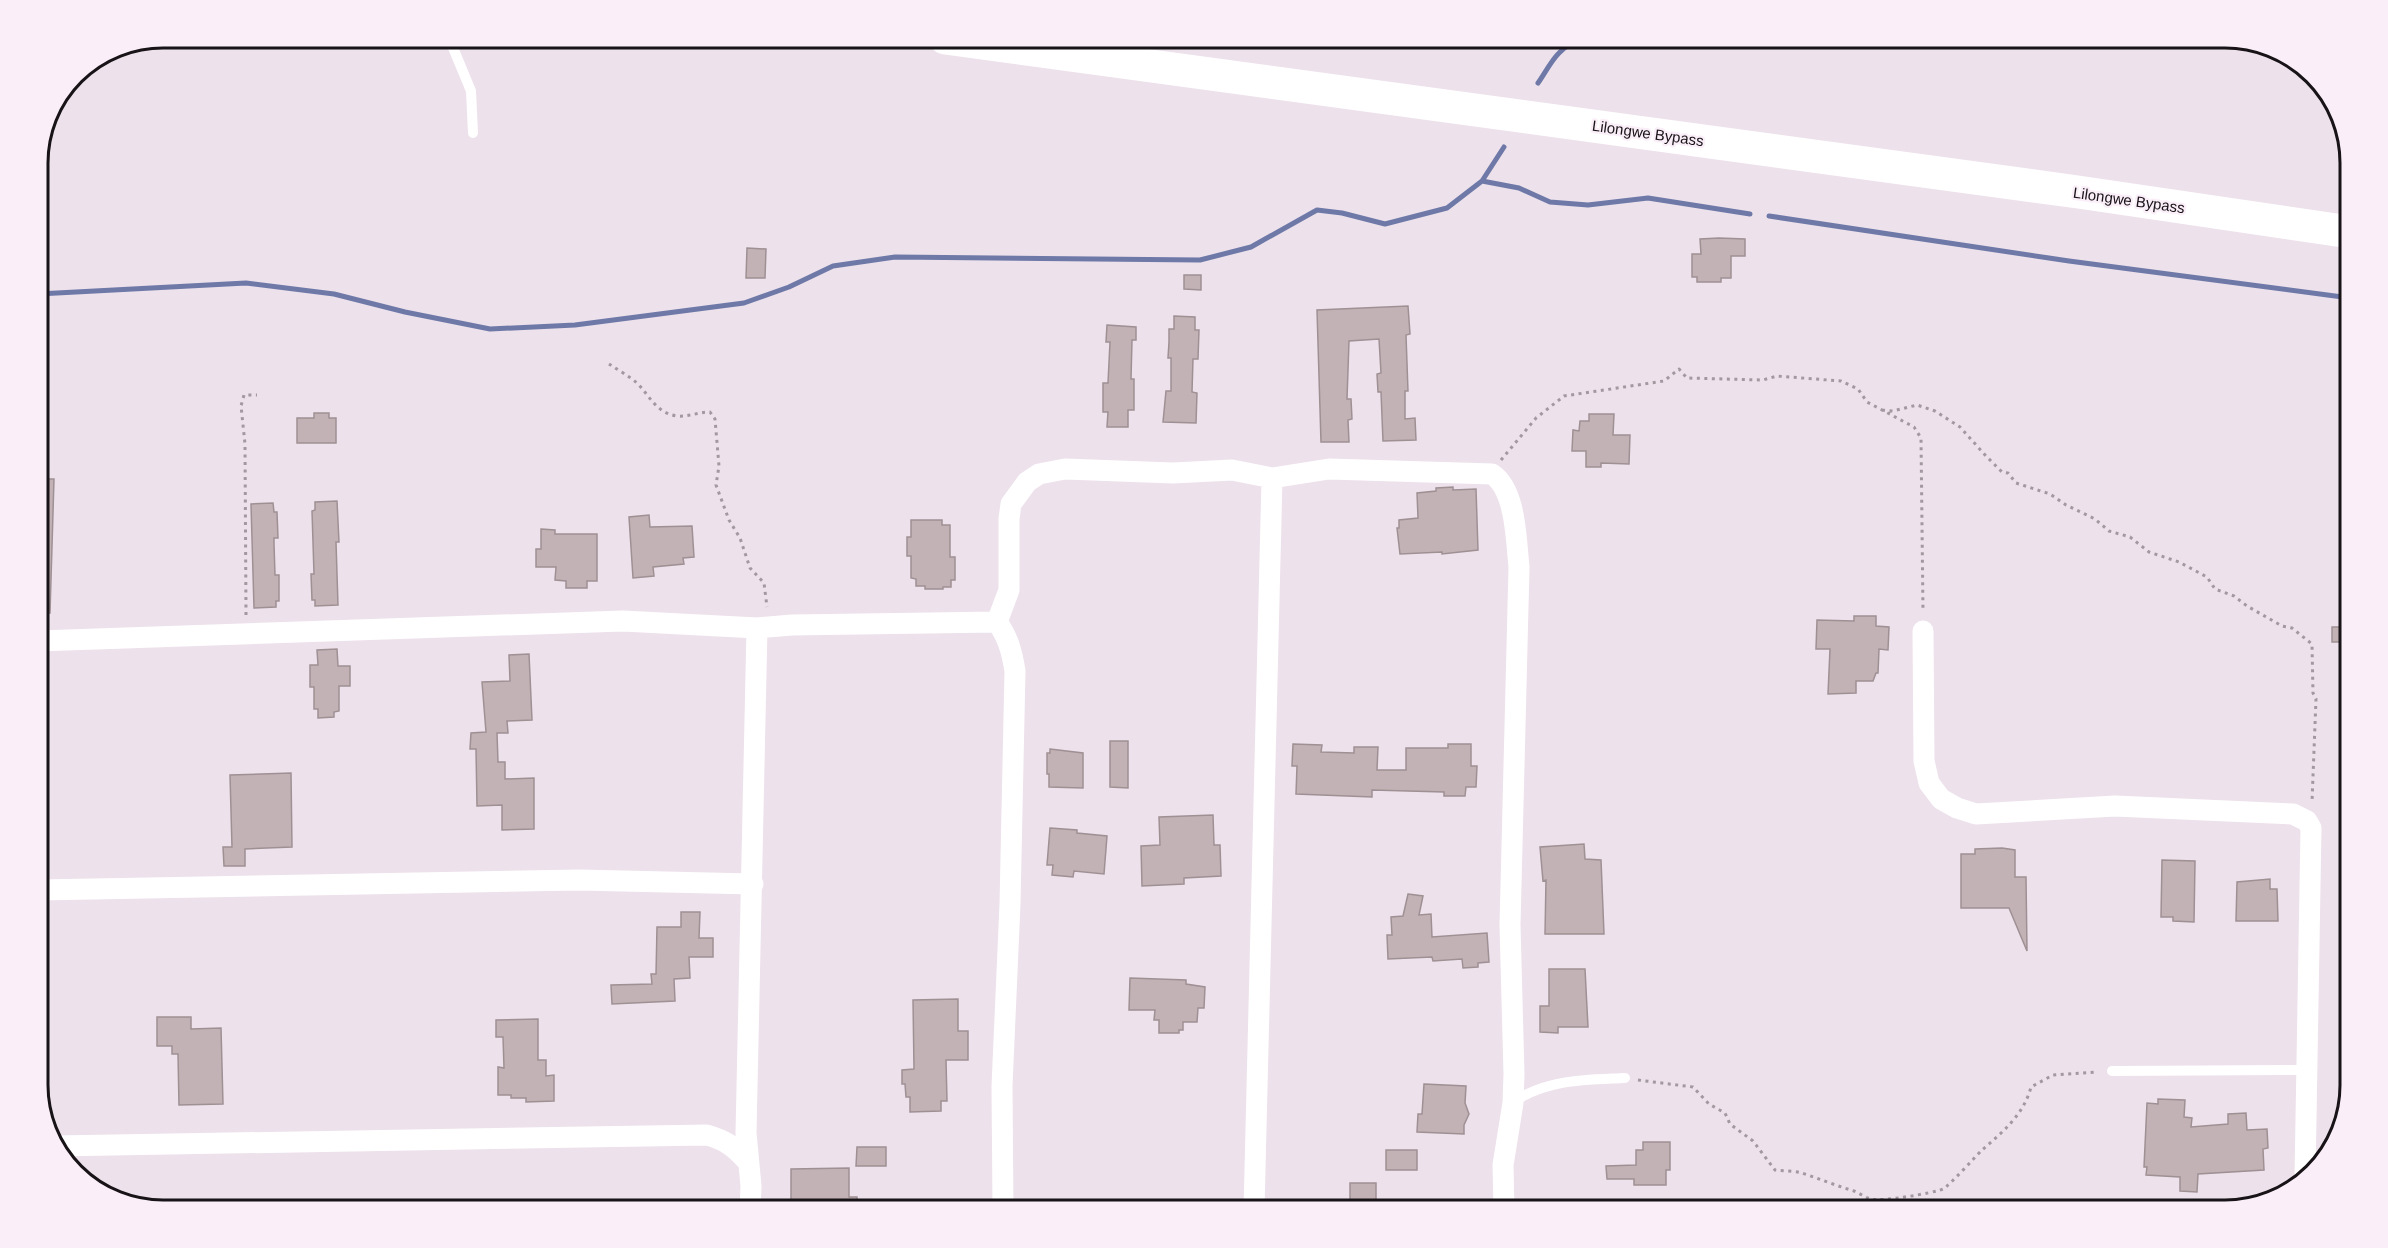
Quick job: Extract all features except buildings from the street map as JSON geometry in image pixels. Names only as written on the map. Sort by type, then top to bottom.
[{"type":"main road","name":"Lilongwe Bypass","points":[[1019,48],[2078,192],[2340,231]]},
{"type":"street","points":[[997,622],[1009,590],[1011,504],[1027,482],[1038,474],[1065,470],[1173,473],[1232,470],[1272,478],[1329,469],[1492,474],[1502,481],[1509,499],[1519,567],[1510,925],[1513,1103],[1503,1165],[1504,1200]]},
{"type":"street","points":[[1254,1200],[1272,478]]},
{"type":"street","points":[[48,641],[623,621],[757,628],[792,625],[997,622]]},
{"type":"street","points":[[997,622],[1012,652],[1015,671],[1010,904],[1002,1086],[1003,1200]]},
{"type":"street","points":[[750,1200],[751,1186],[747,1161],[757,628]]},
{"type":"street","points":[[1923,631],[1924,761],[1929,783],[1941,799],[1957,808],[1976,814],[2115,806],[2293,814],[2307,821],[2311,828],[2305,1167]]},
{"type":"street","points":[[48,890],[579,880],[753,884]]},
{"type":"street","points":[[65,1146],[707,1136],[723,1139],[737,1148],[747,1161]]},
{"type":"lane","points":[[453,48],[471,91],[472,133]]},
{"type":"lane","points":[[2112,1071],[2306,1070]]},
{"type":"lane","points":[[1513,1103],[1529,1092],[1568,1080],[1625,1078]]},
{"type":"path","points":[[609,364],[637,383],[651,402],[663,411],[674,415],[689,416],[710,412],[715,419],[719,466],[716,485],[729,520],[740,538],[740,544],[745,550],[750,568],[764,583],[766,607],[792,625]]},
{"type":"path","points":[[1492,474],[1536,418],[1564,396],[1664,381],[1680,369],[1687,378],[1762,380],[1777,376],[1841,381],[1858,389],[1867,402],[1914,428],[1921,438],[1923,631]]},
{"type":"path","points":[[246,635],[245,444],[241,406],[244,395],[256,394]]},
{"type":"path","points":[[1882,410],[1893,411],[1917,405],[1935,411],[1960,427],[1986,456],[2002,472],[2008,473],[2016,483],[2050,494],[2095,519],[2109,531],[2130,537],[2149,552],[2179,562],[2207,577],[2215,589],[2234,596],[2282,626],[2292,628],[2312,644],[2313,693],[2316,699],[2311,828]]},
{"type":"path","points":[[1625,1078],[1693,1087],[1709,1104],[1725,1113],[1730,1124],[1753,1141],[1775,1170],[1800,1173],[1878,1200],[1944,1188],[2003,1134],[2019,1110],[2027,1103],[2031,1087],[2053,1076],[2112,1071]]},
{"type":"waterway","points":[[1538,83],[1551,63],[1566,48]]},
{"type":"waterway","points":[[48,293],[246,283],[334,294],[405,312],[490,329],[575,325],[744,303],[789,287],[833,266],[895,257],[1200,260],[1251,247],[1317,210],[1342,213],[1385,224],[1447,208],[1482,181],[1504,147]]},
{"type":"waterway","points":[[1482,181],[1519,188],[1550,202],[1588,205],[1648,198],[1750,214]]},
{"type":"waterway","points":[[1769,216],[2069,261],[2340,297]]}]
